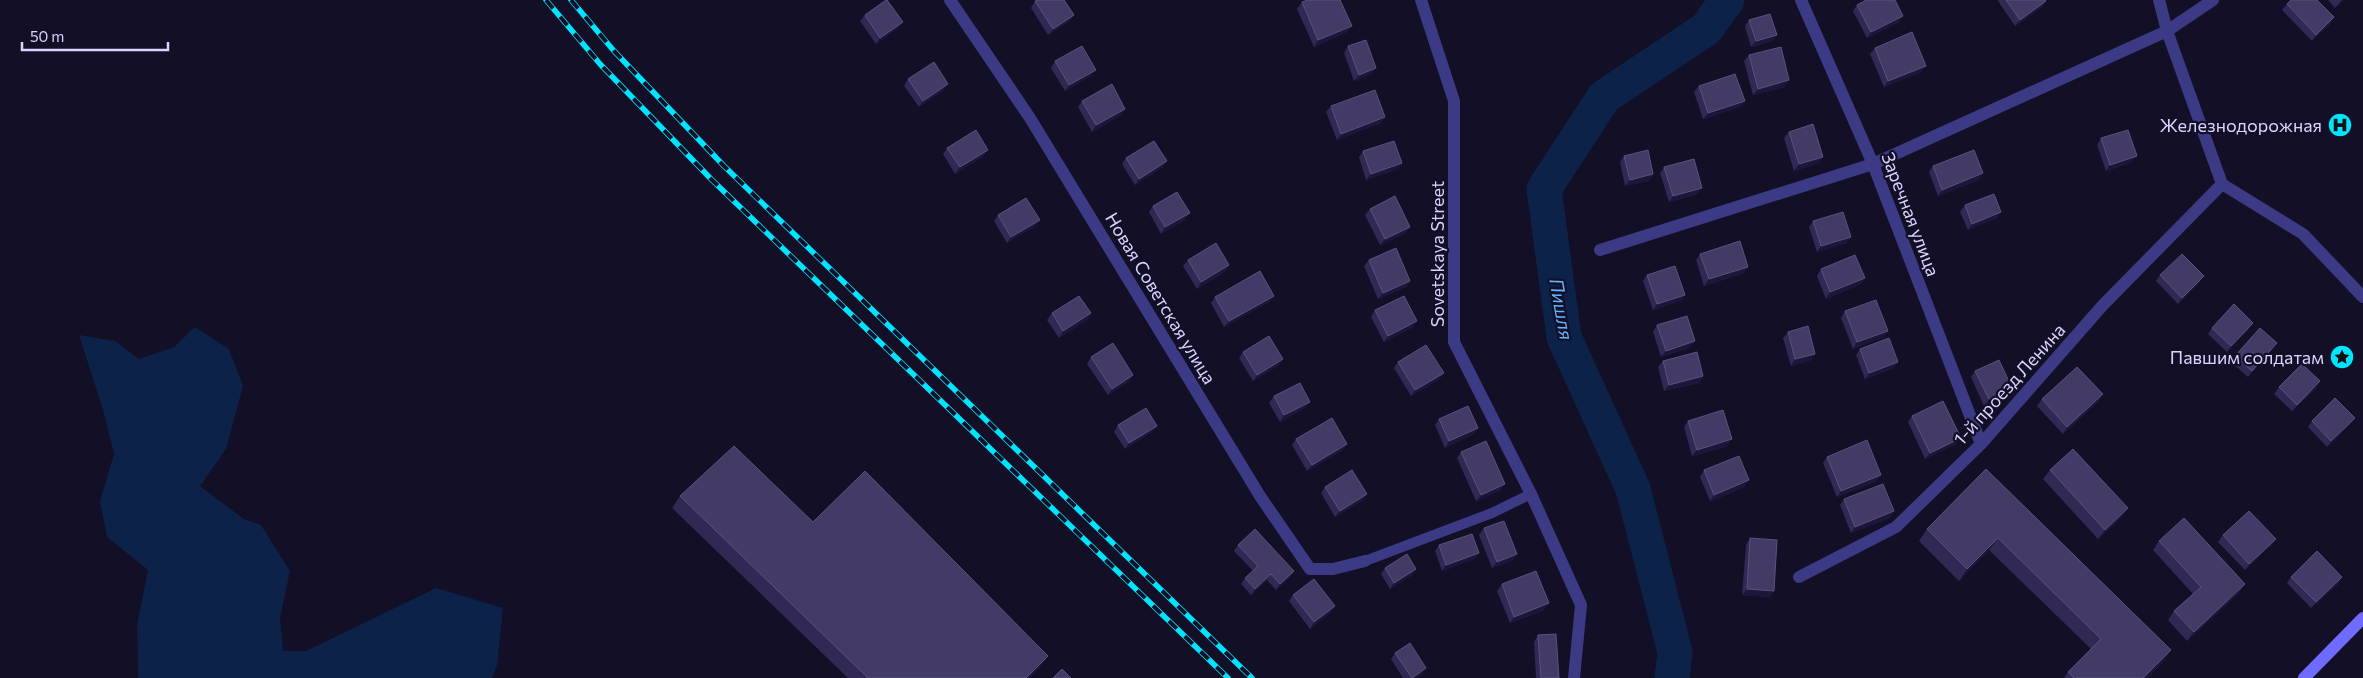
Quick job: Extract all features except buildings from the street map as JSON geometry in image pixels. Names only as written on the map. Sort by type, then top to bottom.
[{"type":"main road","points":[[2304,678],[2363,618]]},
{"type":"street","name":"Новая Советская улица","points":[[950,0],[1030,118],[1260,496],[1310,569],[1333,569],[1365,561]]},
{"type":"street","name":"Sovetskaya Street","points":[[1421,0],[1454,101],[1454,342],[1531,494],[1581,605],[1574,678]]},
{"type":"street","name":"Заречная улица","points":[[1801,0],[1873,164],[1981,444]]},
{"type":"street","points":[[2159,0],[2167,31],[2222,184],[2303,234],[2363,297]]},
{"type":"street","points":[[1600,250],[1873,164],[2167,31],[2213,0]]},
{"type":"street","name":"1-й проезд Ленина","points":[[1799,577],[1896,527],[1981,444],[2103,305],[2222,184]]},
{"type":"lane","points":[[1365,561],[1492,513],[1531,494]]},
{"type":"water","points":[[195,327],[229,349],[243,386],[226,449],[200,486],[244,519],[261,525],[290,571],[280,618],[283,651],[306,651],[436,588],[503,608],[497,665],[492,678],[138,678],[137,625],[148,570],[107,537],[100,501],[114,454],[103,410],[79,335],[115,341],[139,359],[174,347]]},
{"type":"waterway","name":"Пишля","points":[[1672,678],[1675,652],[1633,489],[1564,337],[1544,189],[1604,97],[1706,29],[1727,0]]},
{"type":"railway","points":[[546,0],[600,64],[711,179],[1228,678]]},
{"type":"railway","points":[[571,0],[614,51],[724,166],[1252,678]]},
{"type":"place","name":"Железнодорожная","points":[[2340,125]]},
{"type":"place","name":"Павшим солдатам","points":[[2342,357]]}]
